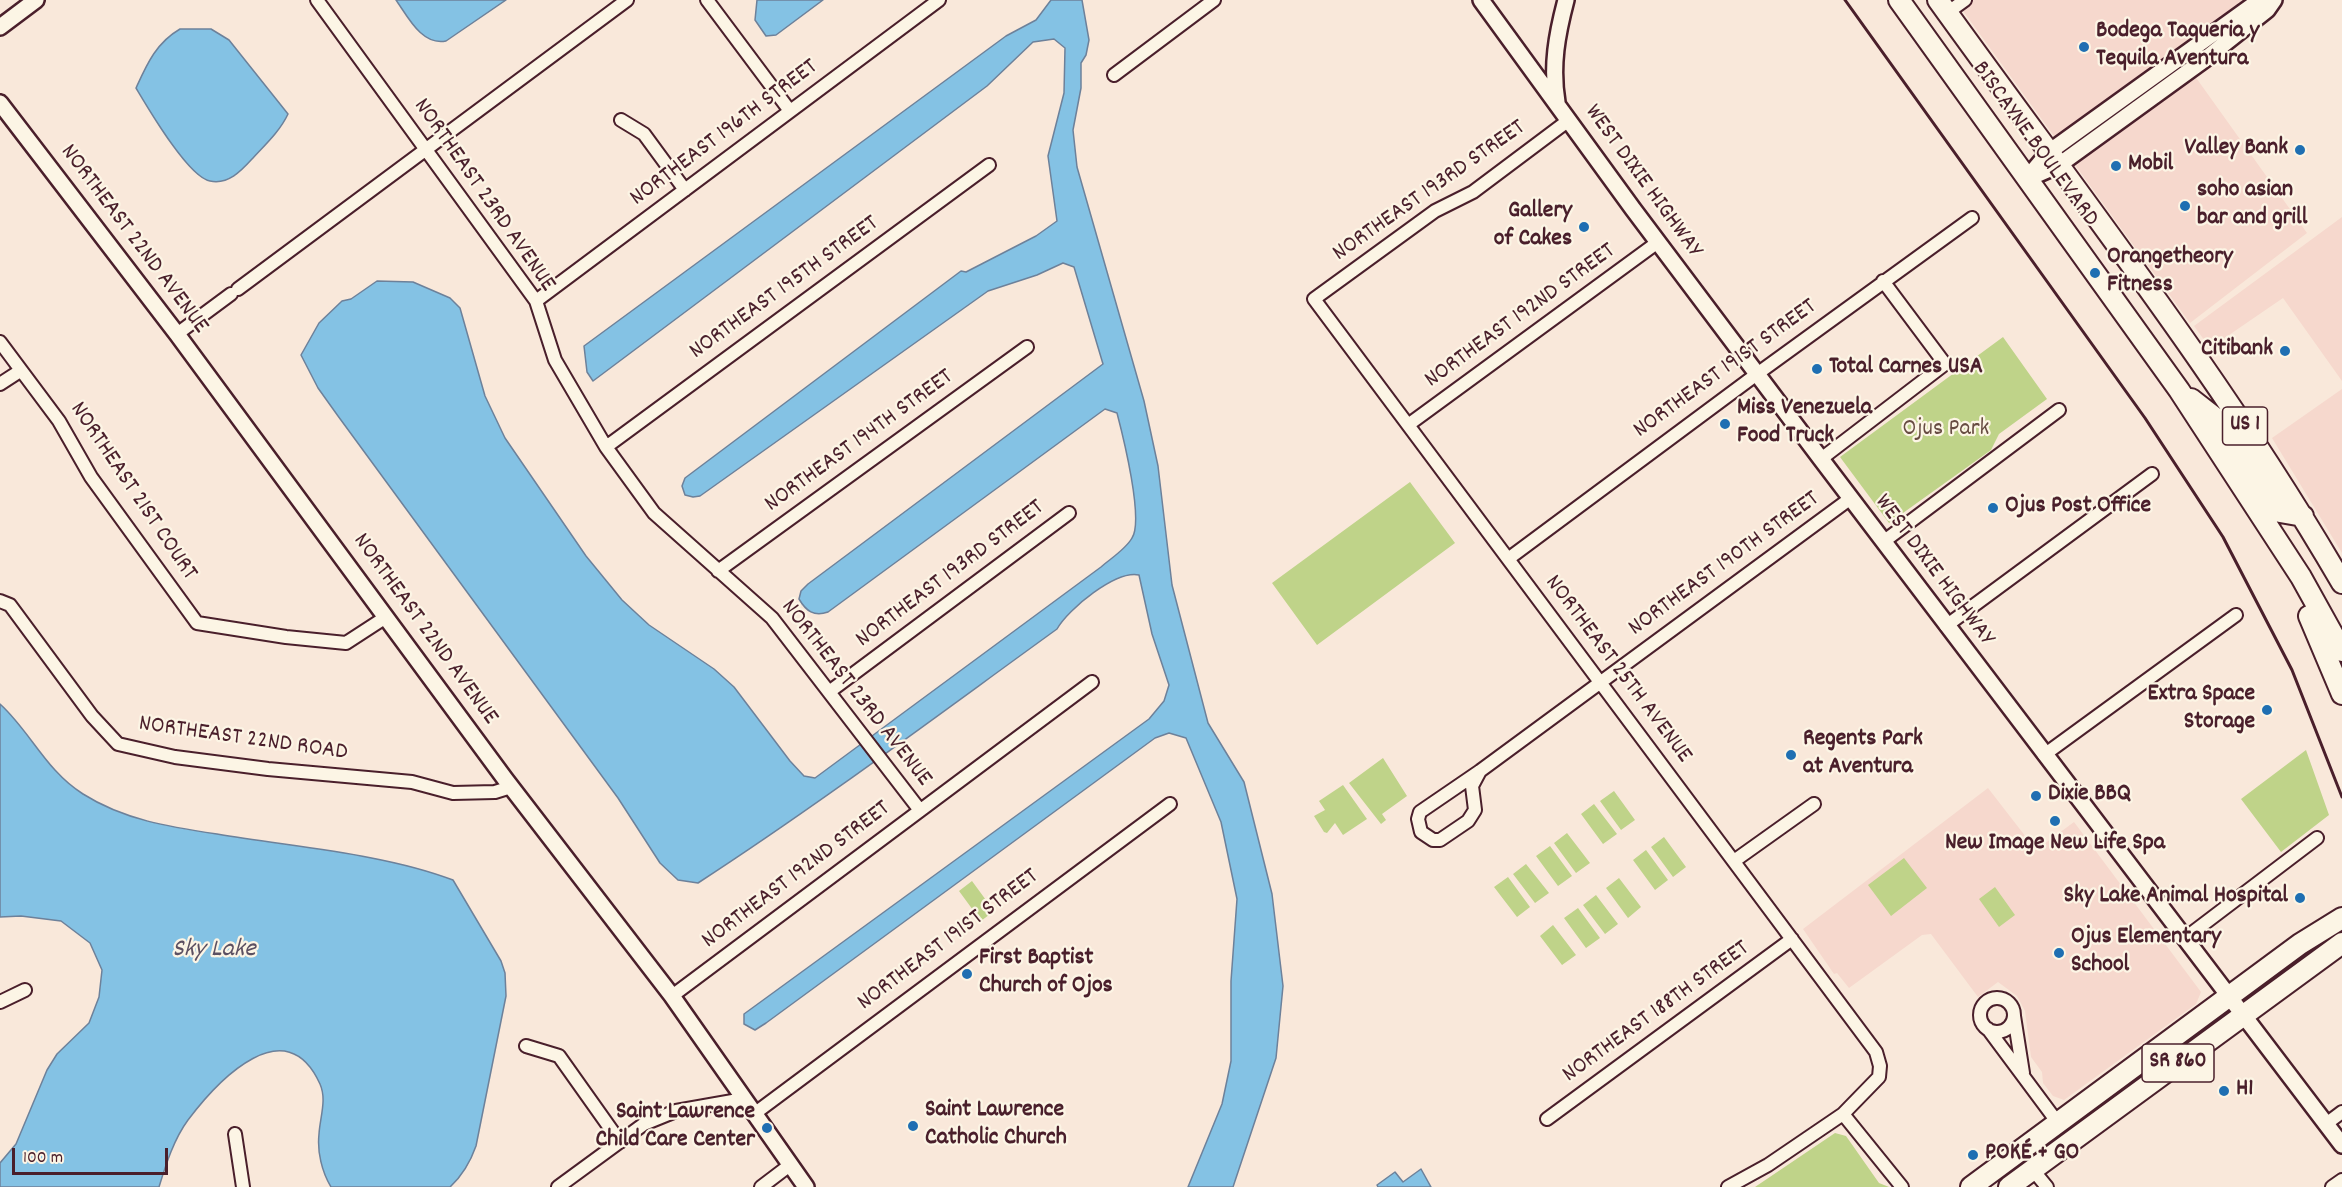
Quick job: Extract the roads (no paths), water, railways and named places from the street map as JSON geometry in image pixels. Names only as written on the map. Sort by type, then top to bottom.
[{"type":"main road","name":"BISCAYNE BOULEVARD","points":[[1899,0],[2179,390],[2301,577],[2342,651]]},
{"type":"main road","name":"BISCAYNE BOULEVARD","points":[[1943,7],[2212,379],[2303,516],[2342,583]]},
{"type":"main road","points":[[2179,390],[2214,417],[2280,512],[2303,516]]},
{"type":"main road","points":[[2256,505],[2274,550],[2317,632],[2342,694]]},
{"type":"main road","points":[[2301,577],[2329,603],[2342,624]]},
{"type":"main road","name":"SR 860","points":[[1971,1187],[2300,944],[2342,918]]},
{"type":"main road","name":"SR 860","points":[[2009,1187],[2342,943]]},
{"type":"main road","points":[[2038,1166],[2057,1135],[2058,1124]]},
{"type":"street","points":[[0,27],[36,0]]},
{"type":"street","name":"NORTHEAST 23RD AVENUE","points":[[317,0],[536,301],[555,360],[606,447],[654,513],[772,618],[919,809]]},
{"type":"street","points":[[177,334],[627,0]]},
{"type":"street","points":[[707,0],[790,111]]},
{"type":"street","name":"NORTHEAST 196TH STREET","points":[[536,301],[939,0]]},
{"type":"street","points":[[1114,75],[1215,0]]},
{"type":"street","points":[[1481,0],[1558,105]]},
{"type":"street","name":"WEST DIXIE HIGHWAY","points":[[1566,0],[1554,60],[1558,105],[2043,755],[2342,1145]]},
{"type":"street","points":[[1943,7],[1965,0]]},
{"type":"street","points":[[2054,159],[2260,0]]},
{"type":"street","points":[[2026,178],[2204,60],[2267,10],[2274,0]]},
{"type":"street","name":"NORTHEAST 22ND AVENUE","points":[[0,103],[177,334],[512,787],[672,996],[806,1187]]},
{"type":"street","points":[[621,120],[644,134],[685,190]]},
{"type":"street","name":"NORTHEAST 193RD STREET","points":[[1314,299],[1435,211],[1473,192],[1569,120]]},
{"type":"street","name":"NORTHEAST 195TH STREET","points":[[606,447],[989,165]]},
{"type":"street","name":"NORTHEAST 191ST STREET","points":[[1508,559],[1883,281],[1972,218]]},
{"type":"street","name":"NORTHEAST 192ND STREET","points":[[1408,425],[1658,242]]},
{"type":"street","points":[[1821,459],[1945,364],[1883,281]]},
{"type":"street","name":"NORTHEAST 25TH AVENUE","points":[[1314,299],[1872,1044],[1879,1058],[1880,1070],[1876,1081],[1843,1113]]},
{"type":"street","name":"NORTHEAST 21ST COURT","points":[[0,342],[59,421],[91,477],[197,622],[263,634],[346,643],[386,617]]},
{"type":"street","name":"NORTHEAST 194TH STREET","points":[[718,571],[1027,347]]},
{"type":"street","points":[[0,384],[20,371]]},
{"type":"street","points":[[1883,542],[2059,410]]},
{"type":"street","points":[[1946,626],[2152,474]]},
{"type":"street","name":"NORTHEAST 190TH STREET","points":[[1480,771],[1472,786],[1475,810],[1468,821],[1440,840],[1433,840],[1421,832],[1418,819],[1420,812],[1480,771],[1851,498]]},
{"type":"street","name":"NORTHEAST 193RD STREET","points":[[829,692],[1070,513]]},
{"type":"street","name":"NORTHEAST 22ND ROAD","points":[[0,601],[10,605],[92,716],[118,744],[174,757],[268,769],[412,782],[453,793],[495,792],[512,787]]},
{"type":"street","points":[[2043,755],[2236,615]]},
{"type":"street","name":"NORTHEAST 192ND STREET","points":[[672,996],[919,809],[1092,682]]},
{"type":"street","name":"NORTHEAST 191ST STREET","points":[[754,1114],[1170,804]]},
{"type":"street","points":[[1734,861],[1814,804]]},
{"type":"street","points":[[2184,939],[2317,838]]},
{"type":"street","name":"NORTHEAST 188TH STREET","points":[[1547,1119],[1792,939]]},
{"type":"street","points":[[0,1002],[25,990]]},
{"type":"street","points":[[2023,1075],[2014,1016],[2007,1001],[1991,999],[1980,1010],[1981,1021],[2058,1124]]},
{"type":"street","points":[[1988,1029],[2004,1030],[2014,1016]]},
{"type":"street","points":[[526,1046],[559,1056],[620,1142]]},
{"type":"street","points":[[558,1187],[644,1125],[676,1111],[744,1099]]},
{"type":"street","points":[[2326,1124],[2342,1112]]},
{"type":"street","points":[[1728,1187],[1768,1166],[1843,1113],[1902,1187]]},
{"type":"street","points":[[236,1134],[243,1187]]},
{"type":"street","points":[[761,1187],[790,1165]]},
{"type":"street","points":[[2038,1166],[2047,1187]]},
{"type":"street","points":[[2332,1187],[2342,1180]]},
{"type":"water","points":[[396,0],[506,0],[446,41],[437,41],[416,29]]},
{"type":"water","points":[[757,0],[823,0],[776,35],[766,36],[755,20]]},
{"type":"water","points":[[1051,0],[1082,0],[1089,40],[1086,55],[1081,63],[1081,88],[1073,130],[1077,167],[1144,401],[1158,466],[1172,585],[1208,723],[1244,782],[1272,894],[1283,986],[1276,1058],[1233,1187],[1188,1187],[1222,1104],[1231,1061],[1231,981],[1237,899],[1221,822],[1186,738],[1169,733],[1155,738],[766,1023],[755,1030],[744,1024],[744,1014],[1149,719],[1164,701],[1169,685],[1152,634],[1139,575],[1129,575],[1118,579],[1094,593],[1071,611],[1057,629],[744,853],[698,883],[678,880],[660,863],[618,798],[338,416],[318,388],[301,355],[319,323],[342,301],[351,299],[377,281],[413,282],[450,298],[460,308],[485,396],[505,438],[586,556],[622,600],[649,625],[714,669],[734,687],[790,761],[804,776],[815,778],[1101,567],[1122,550],[1132,538],[1136,514],[1128,458],[1117,413],[1105,409],[828,612],[819,614],[811,612],[799,599],[801,591],[808,584],[1103,364],[1074,267],[1063,263],[1037,275],[988,291],[700,496],[685,495],[682,486],[685,478],[961,271],[966,272],[1036,236],[1057,221],[1048,156],[1064,93],[1065,48],[1054,39],[1033,42],[987,86],[593,381],[587,372],[584,346],[1006,36],[1036,20]]},
{"type":"water","points":[[180,29],[211,29],[229,40],[288,114],[277,132],[244,167],[223,181],[210,181],[191,168],[169,140],[136,88],[158,47]]},
{"type":"water","name":"Sky Lake","points":[[0,704],[48,763],[70,785],[115,810],[148,821],[182,828],[397,863],[453,880],[501,961],[505,973],[506,996],[476,1146],[466,1168],[450,1187],[331,1187],[323,1168],[319,1148],[323,1102],[320,1084],[306,1062],[289,1052],[271,1052],[253,1058],[234,1071],[201,1104],[179,1135],[159,1187],[0,1187],[0,1163],[16,1144],[47,1070],[57,1054],[89,1023],[99,997],[102,970],[90,943],[61,921],[21,916],[0,917]]},
{"type":"water","points":[[1421,1169],[1431,1187],[1378,1187],[1377,1185],[1395,1172],[1403,1182]]},
{"type":"railway","points":[[1845,0],[2145,418],[2223,537],[2292,670],[2342,797]]},
{"type":"place","name":"Bodega Taqueria y Tequila Aventura","points":[[2084,47]]},
{"type":"place","name":"Valley Bank","points":[[2300,150]]},
{"type":"place","name":"Mobil","points":[[2116,166]]},
{"type":"place","name":"soho asian bar and grill","points":[[2185,206]]},
{"type":"place","name":"Gallery of Cakes","points":[[1584,227]]},
{"type":"place","name":"Orangetheory Fitness","points":[[2095,273]]},
{"type":"place","name":"Citibank","points":[[2285,351]]},
{"type":"place","name":"Total Carnes USA","points":[[1817,369]]},
{"type":"place","name":"Miss Venezuela Food Truck","points":[[1725,424]]},
{"type":"place","name":"Ojus Post Office","points":[[1993,508]]},
{"type":"place","name":"Extra Space Storage","points":[[2267,710]]},
{"type":"place","name":"Regents Park at Aventura","points":[[1791,755]]},
{"type":"place","name":"Dixie BBQ","points":[[2036,796]]},
{"type":"place","name":"New Image New Life Spa","points":[[2055,821]]},
{"type":"place","name":"Sky Lake Animal Hospital","points":[[2300,898]]},
{"type":"place","name":"Ojus Elementary School","points":[[2059,953]]},
{"type":"place","name":"First Baptist Church of Ojos","points":[[967,974]]},
{"type":"place","name":"H1","points":[[2224,1091]]},
{"type":"place","name":"Saint Lawrence Catholic Church","points":[[913,1126]]},
{"type":"place","name":"Saint Lawrence Child Care Center","points":[[767,1128]]},
{"type":"place","name":"POKÉ + GO","points":[[1973,1155]]},
{"type":"park label","name":"Ojus Park","points":[[1946,431]]}]
